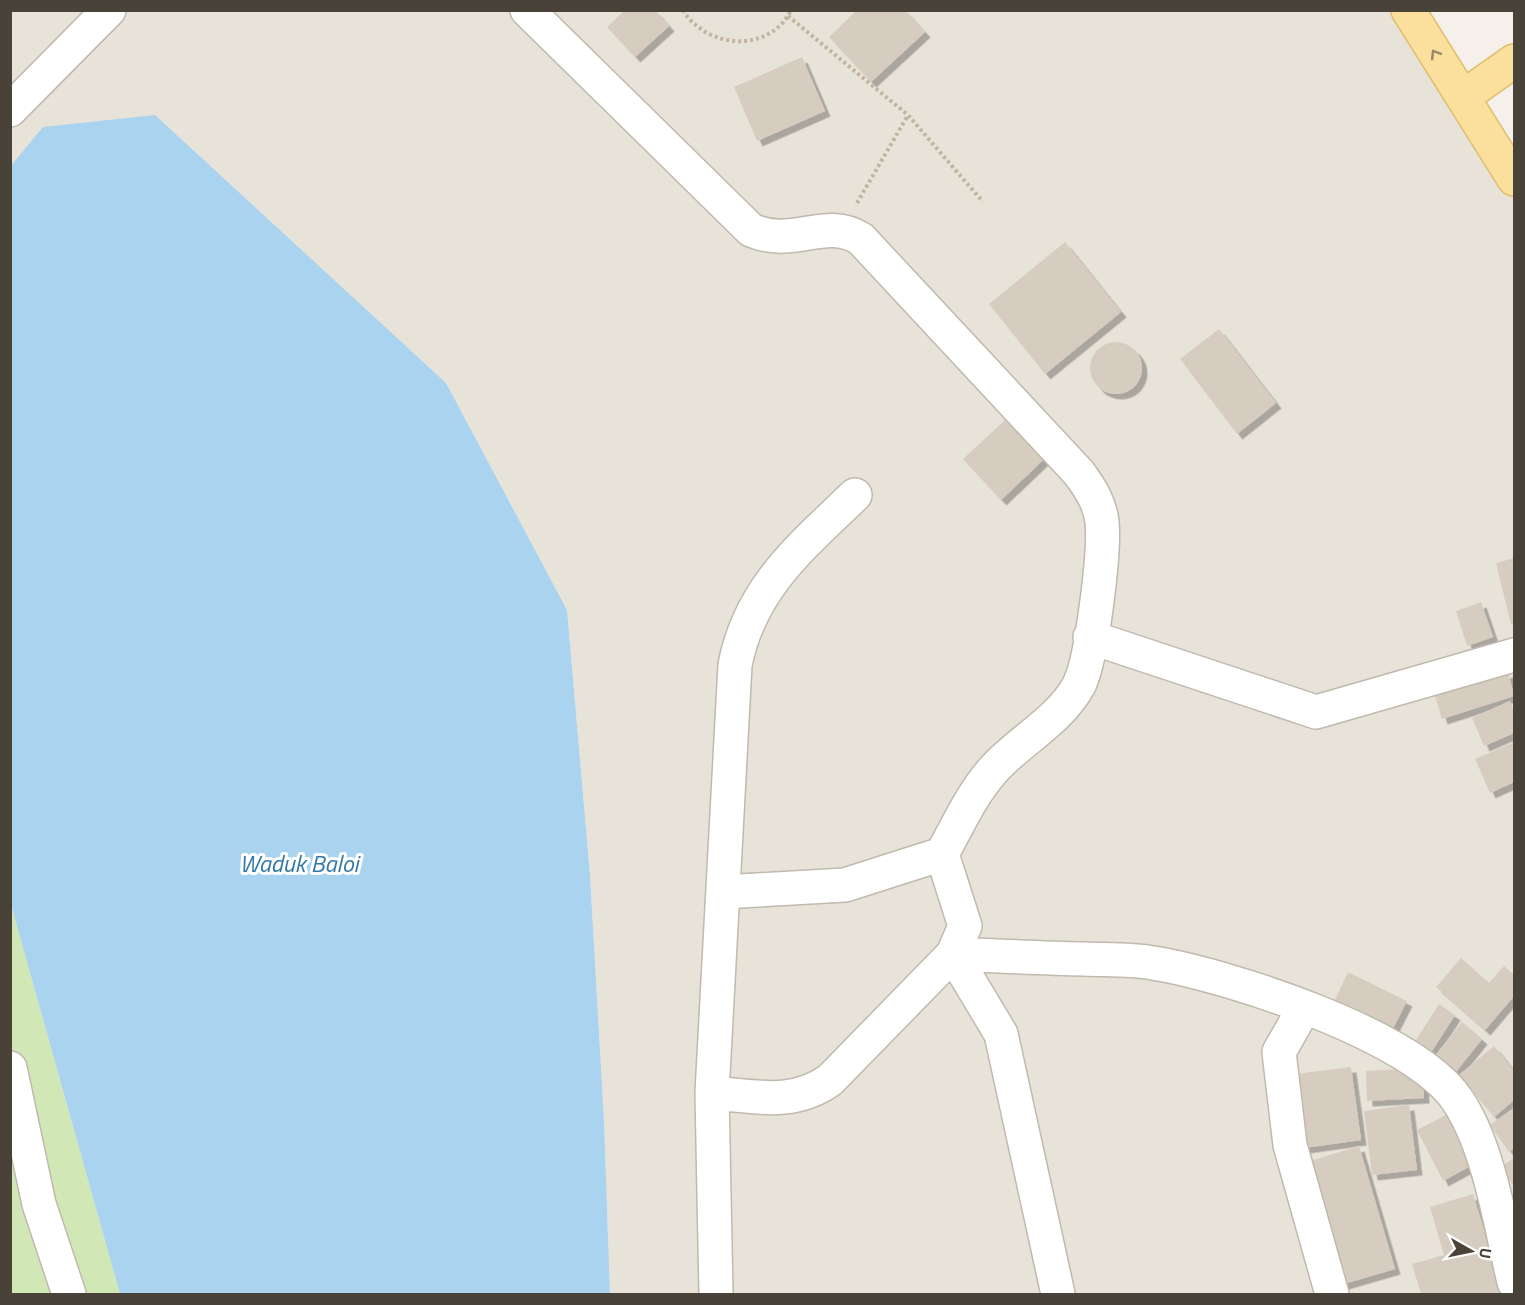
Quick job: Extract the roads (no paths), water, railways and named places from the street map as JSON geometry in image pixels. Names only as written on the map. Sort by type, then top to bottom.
[{"type":"main road","points":[[1408,10],[1463,97],[1503,137],[1515,179]]},
{"type":"main road","points":[[1463,97],[1515,61]]},
{"type":"street","points":[[10,110],[109,10]]},
{"type":"street","points":[[527,10],[751,230],[766,236],[785,238],[833,229],[842,230],[861,239],[1079,473],[1095,495],[1101,521],[1102,557],[1090,637],[1079,684],[1054,717],[996,767],[979,788],[942,854],[845,885],[723,892]]},
{"type":"street","points":[[716,1294],[712,1094],[735,665],[740,641],[768,584],[787,561],[855,495]]},
{"type":"street","points":[[1090,637],[1316,712],[1515,655]]},
{"type":"street","points":[[712,1094],[792,1098],[816,1089],[830,1080],[953,954],[964,926],[942,854]]},
{"type":"street","points":[[953,954],[1150,962],[1194,971],[1251,987],[1381,1040],[1439,1078],[1469,1118],[1483,1156],[1515,1282]]},
{"type":"street","points":[[953,954],[1001,1034],[1058,1294]]},
{"type":"street","points":[[1304,1008],[1279,1052],[1290,1145],[1332,1294]]},
{"type":"street","points":[[10,1068],[39,1204],[69,1294]]},
{"type":"water","name":"Waduk Baloi","points":[[155,115],[446,383],[567,610],[590,875],[604,1121],[610,1294],[120,1294],[11,905],[10,167],[43,127]]}]
